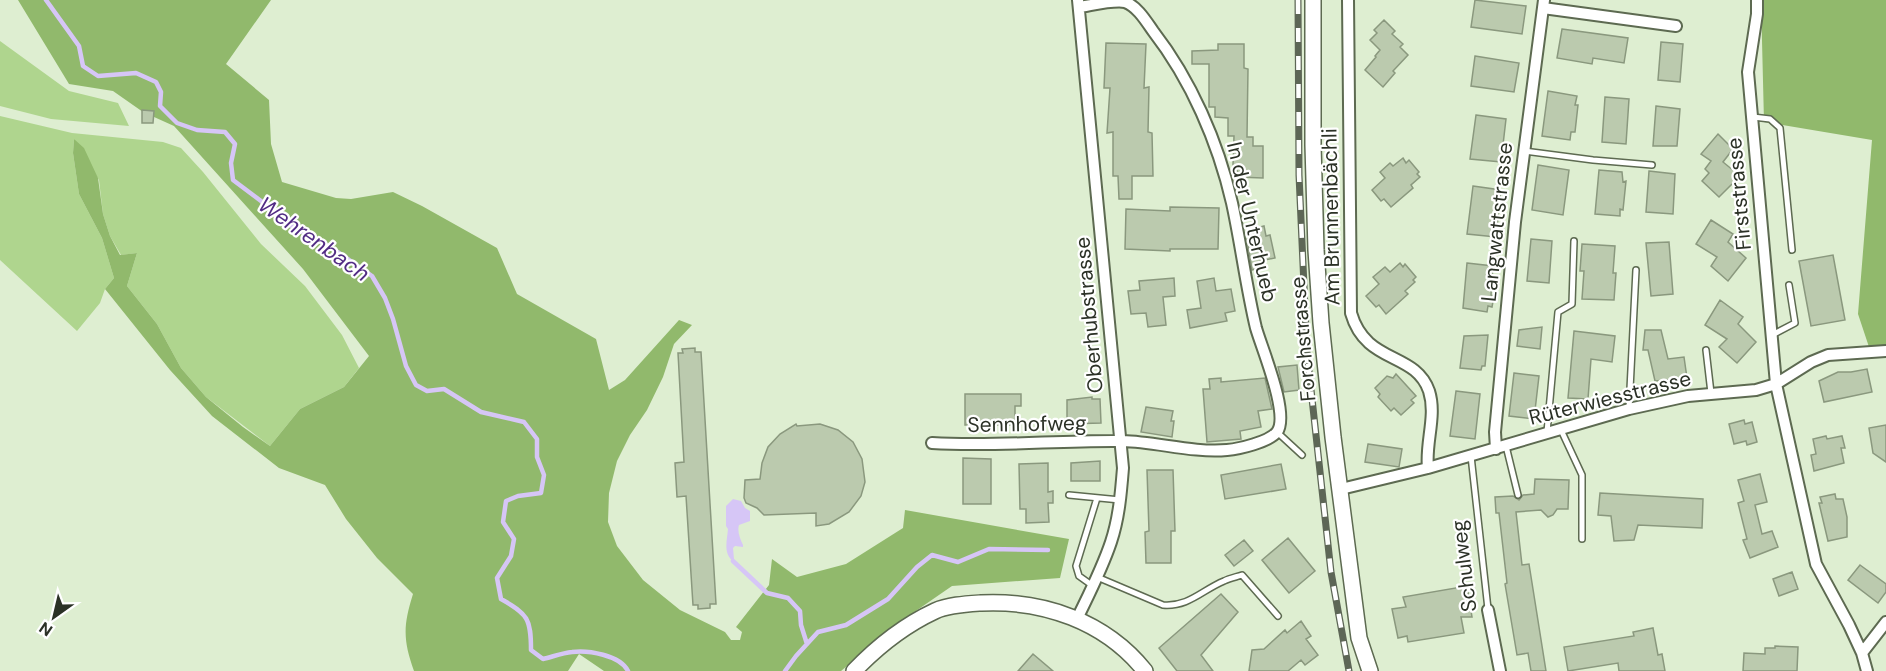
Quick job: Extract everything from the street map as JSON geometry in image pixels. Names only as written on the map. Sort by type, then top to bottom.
[{"type":"main road","name":"Forchstrasse","points":[[1313,0],[1313,145],[1321,323],[1359,638],[1370,671]]},
{"type":"main road","points":[[854,671],[893,636],[936,610],[966,604],[1021,603],[1056,611],[1077,619],[1121,648],[1145,671]]},
{"type":"street","name":"Am Brunnenbächli","points":[[1348,0],[1351,312],[1355,325],[1367,343],[1419,373],[1428,388],[1432,410],[1426,455],[1428,468]]},
{"type":"street","name":"Firststrasse","points":[[1757,0],[1748,72],[1776,384],[1816,564],[1862,653],[1867,671]]},
{"type":"street","name":"In der Unterhueb","points":[[1079,4],[1125,2],[1136,10],[1161,42],[1190,89],[1212,138],[1232,203],[1259,338],[1281,408],[1281,423],[1277,432]]},
{"type":"street","name":"Oberhubstrasse","points":[[1077,619],[1112,540],[1120,500],[1123,468],[1079,4]]},
{"type":"street","points":[[1543,4],[1676,26]]},
{"type":"street","name":"Langwattstrasse","points":[[1501,447],[1496,432],[1512,252],[1543,4]]},
{"type":"street","name":"Rüterwiesstrasse","points":[[1341,489],[1428,468],[1629,410],[1711,393],[1756,390],[1776,384],[1811,362],[1828,355],[1886,351]]},
{"type":"street","points":[[1122,441],[1228,450],[1261,442],[1277,432]]},
{"type":"street","name":"Sennhofweg","points":[[932,443],[963,445],[1122,441]]},
{"type":"street","name":"Schulweg","points":[[1488,610],[1500,671]]},
{"type":"street","points":[[1862,653],[1886,622]]},
{"type":"lane","points":[[1751,117],[1770,119],[1780,128],[1792,250]]},
{"type":"lane","points":[[1524,150],[1593,160],[1652,165]]},
{"type":"lane","points":[[1547,434],[1558,312],[1572,304],[1574,241]]},
{"type":"lane","points":[[1629,410],[1636,270]]},
{"type":"lane","points":[[1772,336],[1796,322],[1789,285]]},
{"type":"lane","points":[[1706,350],[1711,393]]},
{"type":"lane","points":[[1561,430],[1582,475],[1582,539]]},
{"type":"lane","points":[[1277,432],[1302,456]]},
{"type":"lane","points":[[1501,447],[1518,495]]},
{"type":"lane","name":"Schulweg","points":[[1471,456],[1488,610]]},
{"type":"lane","points":[[1069,495],[1120,500]]},
{"type":"lane","points":[[1098,498],[1076,566],[1079,576],[1163,605],[1170,605],[1193,600],[1223,581],[1242,575],[1278,616]]},
{"type":"green space","points":[[18,0],[271,0],[226,64],[269,100],[271,144],[282,182],[336,198],[351,199],[393,192],[497,248],[517,294],[596,339],[609,390],[625,380],[679,320],[692,325],[674,344],[663,377],[647,410],[630,435],[617,461],[609,493],[608,522],[617,546],[643,580],[680,610],[725,632],[731,640],[740,640],[742,632],[736,627],[769,585],[772,559],[797,577],[846,564],[903,528],[905,510],[1069,539],[1060,578],[952,586],[894,626],[841,671],[604,671],[579,654],[568,671],[414,671],[406,641],[407,615],[413,594],[377,558],[346,519],[325,485],[279,468],[212,416],[170,370],[105,289],[114,278],[102,238],[79,194],[73,153],[74,139],[84,148],[98,178],[103,214],[110,236],[120,255],[137,253],[127,286],[157,324],[181,368],[206,397],[243,427],[270,446],[300,409],[344,387],[369,356],[303,269],[174,126],[143,112],[113,91],[69,84]]},
{"type":"green space","points":[[1761,0],[1886,0],[1886,350],[1869,347],[1858,314],[1872,140],[1764,122]]},
{"type":"green space","points":[[0,41],[69,91],[118,103],[129,126],[51,119],[0,106]]},
{"type":"green space","points":[[0,116],[72,133],[163,142],[181,148],[261,244],[305,286],[342,335],[359,368],[344,387],[300,409],[270,446],[206,397],[181,368],[157,324],[127,286],[137,253],[121,255],[110,236],[103,214],[99,180],[74,139],[73,153],[79,194],[102,238],[114,278],[105,289],[100,303],[77,331],[0,260]]},
{"type":"shaded area","points":[[733,499],[741,501],[750,511],[750,521],[739,525],[743,547],[733,548],[733,561],[727,551],[726,506]]},
{"type":"building","points":[[1475,0],[1526,6],[1522,34],[1471,27]]},
{"type":"building","points":[[1384,20],[1395,31],[1392,34],[1403,44],[1400,47],[1408,55],[1393,71],[1395,73],[1383,87],[1365,70],[1380,50],[1370,40],[1377,33],[1374,30]]},
{"type":"building","points":[[1562,29],[1628,38],[1624,63],[1593,58],[1592,64],[1557,58]]},
{"type":"building","points":[[1661,42],[1683,44],[1680,82],[1658,80]]},
{"type":"building","points":[[1106,43],[1146,44],[1144,88],[1149,87],[1148,132],[1152,133],[1153,176],[1132,176],[1132,199],[1119,199],[1118,176],[1113,176],[1113,132],[1107,133],[1110,88],[1104,88]]},
{"type":"building","points":[[1218,44],[1244,44],[1244,68],[1248,69],[1247,137],[1253,137],[1253,146],[1263,146],[1263,178],[1237,177],[1237,166],[1233,165],[1234,136],[1228,136],[1228,118],[1215,117],[1215,107],[1209,107],[1209,64],[1192,64],[1192,51],[1218,50]]},
{"type":"building","points":[[1475,56],[1519,63],[1514,92],[1471,86]]},
{"type":"building","points":[[1548,91],[1577,96],[1575,132],[1571,132],[1570,140],[1542,136]]},
{"type":"building","points":[[1605,97],[1629,99],[1626,144],[1602,142]]},
{"type":"building","points":[[1656,106],[1680,109],[1677,146],[1653,146]]},
{"type":"building","points":[[142,110],[154,111],[153,123],[142,123]]},
{"type":"building","points":[[1476,115],[1506,119],[1501,162],[1470,159]]},
{"type":"building","points":[[1718,134],[1733,149],[1723,162],[1740,176],[1719,197],[1702,181],[1709,173],[1705,169],[1711,161],[1701,154]]},
{"type":"building","points":[[1403,158],[1406,163],[1409,160],[1419,172],[1417,174],[1420,177],[1411,185],[1413,188],[1391,207],[1384,199],[1381,201],[1372,190],[1385,178],[1380,172],[1390,163],[1393,166]]},
{"type":"building","points":[[1538,165],[1569,170],[1563,215],[1532,210]]},
{"type":"building","points":[[1599,170],[1622,172],[1623,182],[1626,181],[1623,210],[1620,209],[1620,216],[1595,214]]},
{"type":"building","points":[[1649,171],[1675,174],[1673,214],[1646,212]]},
{"type":"building","points":[[1473,186],[1501,190],[1496,237],[1467,234]]},
{"type":"building","points":[[1170,207],[1219,208],[1218,249],[1170,249],[1170,251],[1125,249],[1126,209],[1170,211]]},
{"type":"building","points":[[1711,220],[1733,234],[1728,242],[1746,258],[1728,281],[1711,266],[1717,257],[1696,244]]},
{"type":"building","points":[[1264,226],[1266,236],[1270,235],[1275,258],[1260,261],[1262,267],[1252,270],[1247,239],[1251,238],[1249,230]]},
{"type":"building","points":[[1531,239],[1552,241],[1549,283],[1527,281]]},
{"type":"building","points":[[1669,242],[1673,294],[1651,296],[1646,243]]},
{"type":"building","points":[[1582,244],[1615,246],[1614,300],[1582,299],[1584,271],[1580,271]]},
{"type":"building","points":[[1833,255],[1845,320],[1811,326],[1799,261]]},
{"type":"building","points":[[1400,263],[1403,267],[1405,264],[1416,277],[1413,280],[1415,282],[1405,291],[1408,294],[1386,314],[1379,305],[1376,307],[1366,296],[1379,284],[1373,277],[1385,267],[1390,272]]},
{"type":"building","points":[[1467,263],[1493,266],[1491,295],[1494,296],[1492,307],[1488,306],[1487,312],[1463,308]]},
{"type":"building","points":[[1174,278],[1175,296],[1163,297],[1166,325],[1148,327],[1146,313],[1131,314],[1128,291],[1140,290],[1139,281]]},
{"type":"building","points":[[1214,278],[1216,291],[1231,289],[1235,311],[1225,313],[1227,321],[1190,328],[1187,310],[1201,308],[1197,281]]},
{"type":"building","points":[[1720,300],[1743,317],[1738,324],[1756,342],[1737,363],[1719,347],[1727,339],[1705,325]]},
{"type":"building","points":[[1542,327],[1540,349],[1517,346],[1519,330]]},
{"type":"building","points":[[1645,330],[1661,330],[1668,359],[1684,357],[1687,378],[1655,381],[1648,350],[1643,350]]},
{"type":"building","points":[[1574,331],[1615,336],[1612,362],[1591,359],[1588,399],[1568,398]]},
{"type":"building","points":[[1488,335],[1485,366],[1482,366],[1481,370],[1460,368],[1464,336]]},
{"type":"building","points":[[695,348],[695,352],[701,352],[716,604],[710,604],[710,608],[698,609],[698,605],[693,605],[686,496],[677,497],[675,463],[684,462],[678,353],[683,353],[682,349]]},
{"type":"building","points":[[1297,365],[1299,390],[1284,392],[1278,367]]},
{"type":"building","points":[[1867,369],[1872,392],[1824,402],[1819,381],[1838,372]]},
{"type":"building","points":[[1514,373],[1539,376],[1534,419],[1509,416]]},
{"type":"building","points":[[1396,374],[1416,396],[1411,400],[1414,403],[1401,415],[1394,408],[1391,411],[1378,397],[1380,394],[1375,388],[1387,376],[1393,378]]},
{"type":"building","points":[[1221,378],[1221,382],[1265,378],[1272,409],[1258,411],[1261,427],[1240,431],[1241,439],[1207,442],[1203,389],[1210,389],[1209,379]]},
{"type":"building","points":[[1456,391],[1480,394],[1475,439],[1450,436]]},
{"type":"building","points":[[965,394],[1021,394],[1021,406],[1015,406],[1015,425],[965,425]]},
{"type":"building","points":[[1092,397],[1092,399],[1100,399],[1101,423],[1067,424],[1067,400]]},
{"type":"building","points":[[1146,407],[1173,411],[1172,437],[1141,432]]},
{"type":"building","points":[[1744,420],[1745,424],[1752,422],[1757,442],[1747,445],[1746,441],[1734,444],[1729,424]]},
{"type":"building","points":[[796,424],[797,426],[820,424],[838,430],[853,442],[862,459],[865,482],[861,496],[849,512],[829,524],[816,526],[816,513],[764,515],[757,508],[746,503],[744,498],[745,480],[760,479],[762,463],[768,447],[780,434]]},
{"type":"building","points":[[1886,425],[1886,462],[1873,453],[1869,428]]},
{"type":"building","points":[[1826,436],[1827,439],[1842,436],[1845,448],[1841,448],[1844,463],[1814,471],[1811,455],[1816,454],[1813,439]]},
{"type":"building","points":[[1368,444],[1402,449],[1399,467],[1365,462]]},
{"type":"building","points":[[963,458],[991,459],[991,504],[963,504]]},
{"type":"building","points":[[1100,461],[1100,481],[1071,481],[1071,463]]},
{"type":"building","points":[[1048,463],[1048,492],[1053,491],[1053,503],[1048,503],[1049,522],[1026,523],[1026,509],[1020,509],[1019,464]]},
{"type":"building","points":[[1281,464],[1286,489],[1225,499],[1221,475]]},
{"type":"building","points":[[1147,470],[1173,470],[1175,531],[1171,531],[1171,563],[1146,563],[1145,532],[1149,531]]},
{"type":"building","points":[[1760,474],[1767,502],[1755,505],[1762,534],[1772,531],[1778,547],[1750,558],[1743,540],[1747,539],[1738,503],[1744,501],[1738,480]]},
{"type":"building","points":[[1535,479],[1569,480],[1568,509],[1557,509],[1553,515],[1548,517],[1541,510],[1516,512],[1522,565],[1529,564],[1546,671],[1531,671],[1528,653],[1517,655],[1505,584],[1507,583],[1499,513],[1496,513],[1495,497],[1513,496],[1519,500],[1523,495],[1534,494]]},
{"type":"building","points":[[1600,493],[1703,499],[1702,528],[1638,525],[1634,540],[1614,541],[1611,516],[1598,515]]},
{"type":"building","points":[[1835,494],[1836,499],[1843,499],[1847,517],[1847,537],[1828,541],[1819,503],[1822,503],[1820,497]]},
{"type":"building","points":[[1288,538],[1315,571],[1289,593],[1262,560]]},
{"type":"building","points":[[1244,540],[1253,551],[1234,566],[1225,555]]},
{"type":"building","points":[[1860,565],[1886,584],[1886,592],[1878,603],[1848,580]]},
{"type":"building","points":[[1792,572],[1798,589],[1779,596],[1773,579]]},
{"type":"building","points":[[1467,586],[1472,617],[1461,617],[1464,633],[1408,642],[1407,636],[1398,638],[1392,609],[1406,607],[1403,597]]},
{"type":"building","points":[[1221,594],[1238,612],[1201,655],[1213,671],[1177,671],[1159,648]]},
{"type":"building","points":[[1301,621],[1311,636],[1306,639],[1318,655],[1305,665],[1301,660],[1288,671],[1249,671],[1252,650],[1264,649],[1285,630],[1287,633]]},
{"type":"building","points":[[1653,628],[1658,655],[1662,654],[1665,671],[1619,671],[1618,663],[1568,671],[1564,647],[1634,636],[1633,632]]},
{"type":"building","points":[[1775,646],[1798,647],[1797,671],[1743,671],[1744,653],[1765,654],[1765,648],[1775,648]]},
{"type":"building","points":[[1033,654],[1053,671],[1018,671]]},
{"type":"waterway","name":"Wehrenbach","points":[[46,0],[79,46],[83,66],[98,76],[136,73],[156,82],[161,92],[160,106],[177,123],[197,130],[225,132],[235,144],[231,163],[233,180],[286,223],[332,248],[372,276],[385,298],[406,366],[416,385],[427,391],[444,389],[481,412],[524,422],[537,439],[537,457],[544,475],[541,493],[518,496],[506,501],[503,522],[514,539],[511,556],[497,578],[501,599],[526,618],[529,624],[531,650],[543,659],[572,652],[595,653],[611,657],[628,671]]},
{"type":"waterway","points":[[785,671],[818,632],[846,625],[888,599],[917,567],[932,555],[958,562],[989,549],[1048,550]]},
{"type":"waterway","points":[[733,561],[767,593],[788,598],[800,611],[801,625],[807,644]]},
{"type":"railway","points":[[1298,0],[1299,175],[1307,353],[1331,572],[1349,671]]}]
